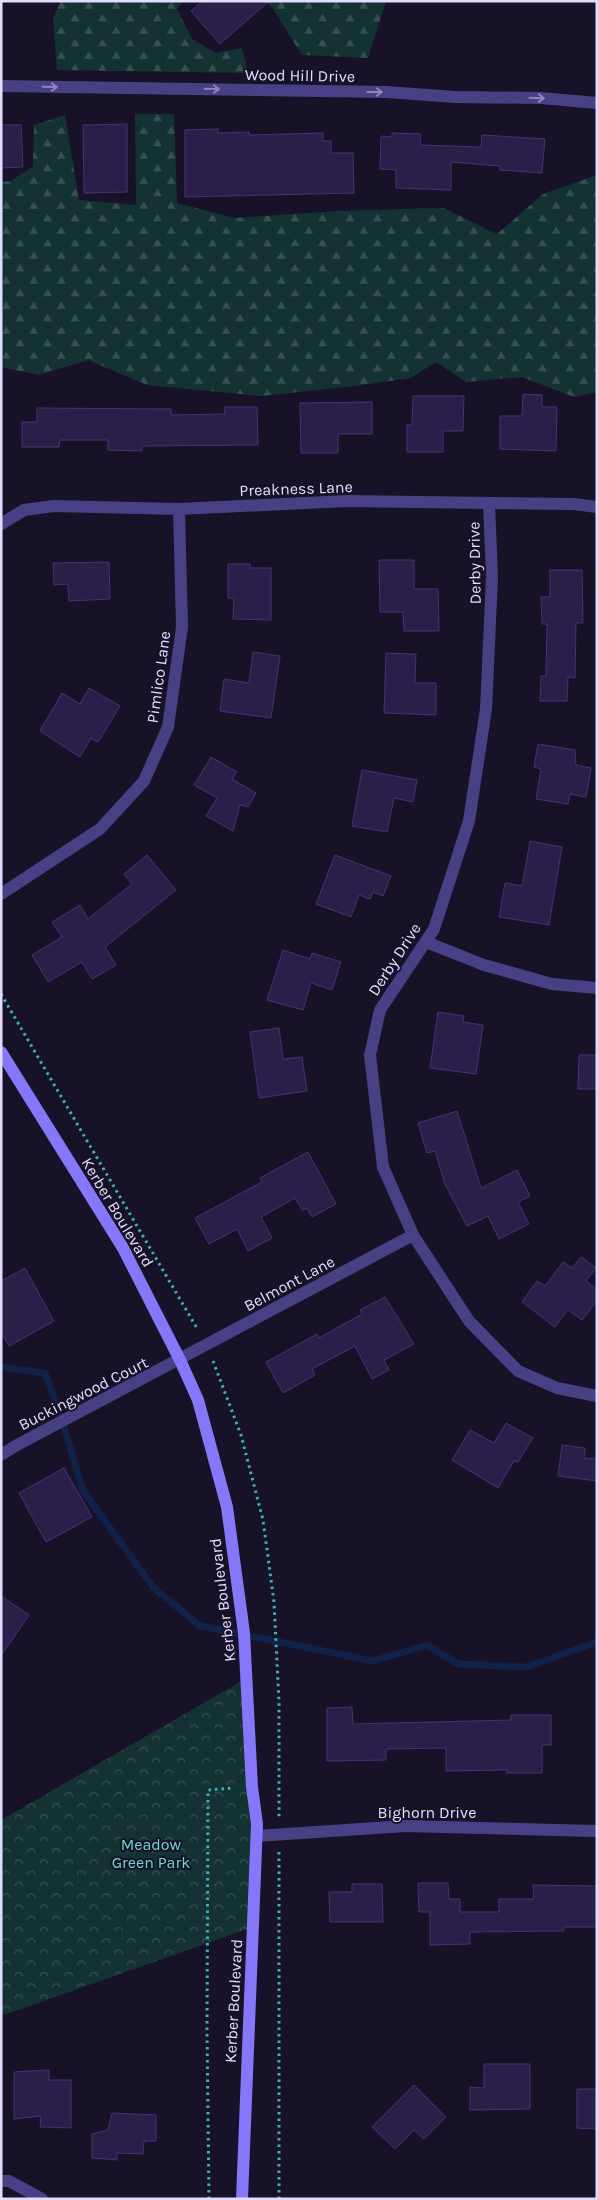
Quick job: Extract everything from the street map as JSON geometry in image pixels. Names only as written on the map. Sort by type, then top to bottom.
[{"type":"street","name":"Wood Hill Drive","points":[[1,86],[387,92],[456,97],[541,98],[597,103]]},
{"type":"street","name":"Preakness Lane","points":[[1,524],[24,510],[54,506],[179,509],[347,501],[574,504],[597,507]]},
{"type":"street","name":"Derby Drive","points":[[489,503],[492,577],[486,709],[469,821],[434,929],[380,1010],[370,1055],[383,1167],[413,1235],[469,1321],[518,1371],[556,1388],[597,1396]]},
{"type":"street","name":"Pimlico Lane","points":[[1,894],[100,829],[144,781],[168,727],[182,627],[179,509]]},
{"type":"street","points":[[426,942],[484,965],[552,984],[597,988]]},
{"type":"street","name":"Kerber Boulevard","points":[[1,1052],[123,1248],[180,1360],[198,1400],[227,1507],[244,1633],[252,1787],[257,1836],[242,2199]]},
{"type":"street","name":"Belmont Lane","points":[[180,1360],[413,1235]]},
{"type":"street","name":"Buckingwood Court","points":[[1,1456],[17,1445],[180,1360]]},
{"type":"street","name":"Bighorn Drive","points":[[257,1836],[405,1826],[597,1831]]},
{"type":"street","points":[[1,2181],[9,2181],[42,2199]]},
{"type":"path","points":[[209,2199],[207,2030],[208,1790],[252,1787],[279,1788]]},
{"type":"green space","points":[[61,1],[183,1],[177,9],[192,39],[216,53],[242,48],[248,73],[57,70],[53,18]]},
{"type":"green space","points":[[265,1],[386,1],[368,58],[302,55],[273,9]]},
{"type":"green space","points":[[135,114],[174,114],[177,203],[234,218],[338,211],[443,208],[497,234],[543,194],[597,175],[597,392],[574,397],[522,377],[466,382],[436,362],[411,378],[261,396],[147,385],[88,360],[39,375],[1,367],[1,182],[11,181],[33,166],[34,125],[65,115],[79,200],[136,205]]},
{"type":"green space","name":"Meadow Green Park","points":[[247,1678],[257,1836],[253,1927],[1,2016],[1,1820]]},
{"type":"building","points":[[202,1],[269,1],[220,44],[191,11]]},
{"type":"building","points":[[127,124],[127,192],[84,193],[83,125]]},
{"type":"building","points":[[1,125],[21,125],[23,167],[1,168]]},
{"type":"building","points":[[218,129],[218,133],[249,132],[249,135],[323,133],[323,141],[331,141],[331,153],[353,153],[354,193],[185,197],[185,130]]},
{"type":"building","points":[[392,133],[421,134],[420,145],[481,147],[482,135],[545,139],[542,173],[500,170],[500,166],[451,162],[451,190],[396,188],[396,170],[380,169],[381,136],[392,137]]},
{"type":"building","points":[[523,394],[542,395],[542,407],[557,407],[556,451],[500,449],[500,416],[522,416]]},
{"type":"building","points":[[413,396],[464,396],[463,431],[443,431],[443,452],[407,452],[407,425],[412,425]]},
{"type":"building","points":[[372,402],[372,434],[338,434],[338,453],[301,453],[300,403]]},
{"type":"building","points":[[224,407],[257,407],[258,445],[142,446],[142,451],[108,450],[108,440],[60,440],[59,447],[22,447],[22,422],[37,422],[37,408],[171,409],[171,415],[225,414]]},
{"type":"building","points":[[379,560],[414,560],[414,589],[438,589],[439,631],[404,631],[403,612],[380,612]]},
{"type":"building","points":[[109,562],[110,599],[69,601],[68,584],[54,585],[53,563]]},
{"type":"building","points":[[228,564],[250,564],[250,568],[271,568],[271,620],[233,619],[234,598],[228,598]]},
{"type":"building","points":[[550,570],[582,570],[583,623],[576,623],[575,678],[568,677],[567,701],[540,701],[541,676],[546,676],[547,624],[542,624],[541,597],[550,597]]},
{"type":"building","points":[[253,652],[280,656],[271,718],[220,711],[224,679],[249,683]]},
{"type":"building","points":[[386,653],[416,654],[415,683],[436,683],[436,715],[384,713]]},
{"type":"building","points":[[89,688],[120,706],[98,742],[91,738],[80,757],[40,731],[62,693],[80,704]]},
{"type":"building","points":[[538,744],[575,750],[576,765],[591,768],[586,797],[570,794],[568,804],[536,799],[541,769],[534,767]]},
{"type":"building","points":[[211,757],[237,772],[232,779],[256,793],[248,807],[240,805],[233,831],[206,816],[217,798],[194,785]]},
{"type":"building","points":[[362,770],[417,780],[413,802],[394,798],[387,832],[352,826]]},
{"type":"building","points":[[530,841],[562,847],[549,925],[499,917],[505,883],[522,886]]},
{"type":"building","points":[[147,855],[176,890],[105,947],[116,965],[92,979],[82,962],[48,982],[32,955],[62,937],[52,922],[80,905],[88,919],[132,884],[124,874]]},
{"type":"building","points":[[335,855],[391,876],[383,896],[373,892],[370,899],[359,895],[351,917],[316,904]]},
{"type":"building","points":[[283,950],[310,959],[312,953],[341,962],[332,990],[311,983],[303,1010],[267,1000]]},
{"type":"building","points":[[438,1012],[464,1016],[463,1022],[483,1025],[476,1074],[430,1068]]},
{"type":"building","points":[[279,1028],[283,1059],[302,1057],[307,1091],[259,1098],[250,1032]]},
{"type":"building","points":[[579,1055],[597,1055],[597,1089],[578,1089]]},
{"type":"building","points":[[457,1111],[481,1188],[517,1170],[530,1196],[518,1202],[529,1224],[499,1239],[488,1216],[467,1226],[445,1184],[435,1151],[427,1153],[418,1123]]},
{"type":"building","points":[[308,1152],[336,1204],[312,1217],[307,1208],[302,1210],[295,1198],[261,1217],[272,1238],[248,1251],[237,1229],[209,1244],[195,1218],[262,1182],[260,1178]]},
{"type":"building","points":[[581,1257],[596,1268],[586,1281],[597,1289],[597,1301],[582,1320],[568,1310],[555,1327],[522,1302],[537,1281],[545,1286],[563,1262],[572,1268]]},
{"type":"building","points":[[25,1268],[54,1321],[9,1346],[1,1332],[1,1281]]},
{"type":"building","points":[[385,1297],[414,1344],[384,1360],[389,1370],[372,1379],[355,1346],[312,1369],[315,1375],[283,1393],[266,1362],[317,1334],[319,1338],[362,1314],[360,1310]]},
{"type":"building","points":[[506,1423],[533,1438],[518,1462],[514,1461],[498,1488],[452,1460],[470,1430],[494,1443]]},
{"type":"building","points":[[562,1445],[585,1448],[584,1458],[597,1459],[597,1481],[558,1476]]},
{"type":"building","points":[[64,1468],[92,1517],[46,1542],[19,1493]]},
{"type":"building","points":[[1,1596],[29,1615],[1,1656]]},
{"type":"building","points":[[352,1707],[353,1724],[511,1720],[511,1715],[551,1715],[551,1745],[542,1745],[542,1773],[507,1773],[507,1770],[446,1771],[446,1748],[386,1749],[386,1760],[327,1761],[327,1708]]},
{"type":"building","points":[[418,1883],[448,1883],[449,1899],[460,1899],[460,1912],[499,1912],[499,1899],[534,1899],[533,1885],[597,1886],[597,1927],[564,1927],[564,1931],[470,1932],[470,1944],[430,1945],[430,1912],[419,1912]]},
{"type":"building","points":[[352,1884],[382,1884],[383,1922],[330,1922],[329,1892],[352,1892]]},
{"type":"building","points":[[484,2064],[530,2064],[530,2109],[470,2110],[470,2087],[484,2088]]},
{"type":"building","points":[[49,2070],[49,2080],[71,2080],[71,2128],[40,2127],[41,2116],[14,2119],[14,2072]]},
{"type":"building","points":[[414,2085],[446,2117],[424,2139],[414,2130],[395,2149],[372,2127]]},
{"type":"building","points":[[577,2089],[597,2089],[597,2129],[577,2128]]},
{"type":"building","points":[[112,2113],[156,2115],[156,2141],[144,2141],[143,2154],[117,2153],[117,2160],[92,2158],[92,2134],[108,2130]]},
{"type":"waterway","points":[[1,1367],[45,1373],[61,1417],[83,1491],[154,1588],[200,1626],[373,1661],[427,1645],[458,1664],[527,1667],[597,1642]]}]
